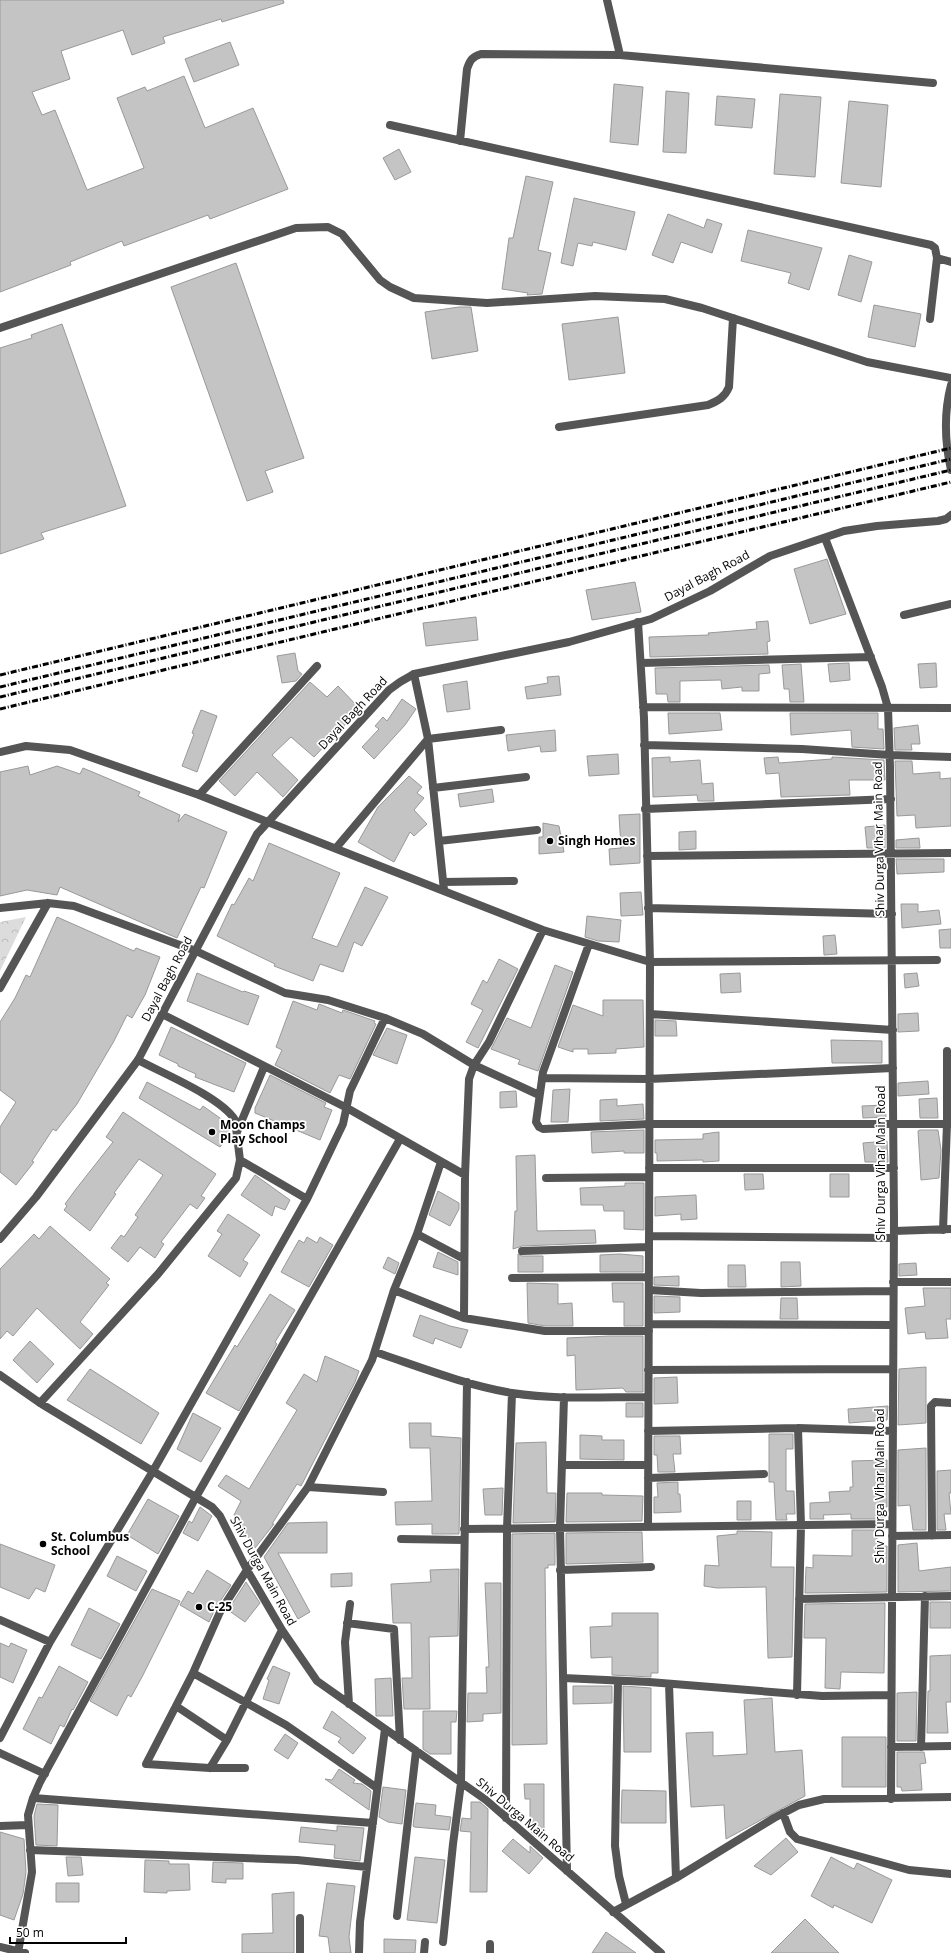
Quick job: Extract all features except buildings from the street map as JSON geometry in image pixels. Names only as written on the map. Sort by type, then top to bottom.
[{"type":"street","points":[[607,0],[620,54]]},
{"type":"street","points":[[460,141],[467,69],[470,61],[474,57],[481,54],[620,54],[933,83]]},
{"type":"street","points":[[390,125],[931,245],[935,248],[937,258],[930,318]]},
{"type":"street","points":[[0,328],[296,228],[314,226],[328,227],[342,234],[380,280],[390,287],[414,298],[487,303],[595,296],[665,299],[733,318],[867,362],[951,378]]},
{"type":"street","points":[[937,258],[951,262]]},
{"type":"street","points":[[559,427],[708,405],[717,401],[726,394],[729,387],[733,318]]},
{"type":"street","points":[[951,385],[948,397],[946,449],[951,470]]},
{"type":"street","name":"Dayal Bagh Road","points":[[0,1238],[36,1197],[138,1060],[257,834],[389,690],[414,674],[569,642],[651,619],[710,591],[770,556],[825,538],[857,529],[938,521],[951,516]]},
{"type":"street","name":"Shiv Durga Vihar Main Road","points":[[825,538],[886,697],[888,708],[891,799],[894,1124],[891,1799]]},
{"type":"street","points":[[904,615],[951,604]]},
{"type":"street","points":[[638,622],[643,707],[650,962],[648,1527]]},
{"type":"street","points":[[641,663],[871,657]]},
{"type":"street","points":[[199,795],[317,666]]},
{"type":"street","points":[[414,674],[428,739],[443,886]]},
{"type":"street","points":[[643,707],[951,708]]},
{"type":"street","points":[[336,848],[428,739],[501,730]]},
{"type":"street","points":[[644,745],[802,749],[890,755],[951,757]]},
{"type":"street","points":[[0,752],[26,746],[70,750],[199,795],[336,848],[443,886],[543,930],[650,962],[938,960]]},
{"type":"street","points":[[433,788],[526,777]]},
{"type":"street","points":[[645,809],[891,799]]},
{"type":"street","points":[[439,840],[537,830]]},
{"type":"street","points":[[646,856],[891,855],[951,853]]},
{"type":"street","points":[[443,886],[514,881]]},
{"type":"street","points":[[0,988],[48,903]]},
{"type":"street","points":[[0,908],[48,903],[74,906],[196,951],[285,994],[328,1000],[385,1018],[434,1040],[474,1065],[539,1095]]},
{"type":"street","points":[[648,908],[892,914]]},
{"type":"street","points":[[464,1318],[465,1175],[469,1079],[474,1065],[489,1042],[543,930]]},
{"type":"street","points":[[589,944],[543,1072],[536,1122],[538,1127],[543,1129],[650,1124],[949,1124]]},
{"type":"street","points":[[162,1014],[347,1108],[465,1175]]},
{"type":"street","points":[[650,1014],[893,1030]]},
{"type":"street","points":[[0,1738],[50,1642],[153,1471],[306,1199],[343,1124],[350,1091],[385,1018]]},
{"type":"street","points":[[649,1236],[893,1234],[947,1230],[949,1124],[947,1051]]},
{"type":"street","points":[[40,1403],[158,1274],[236,1178],[240,1160],[235,1120],[228,1111],[205,1095],[138,1060]]},
{"type":"street","points":[[236,1134],[264,1067]]},
{"type":"street","points":[[542,1078],[649,1080],[893,1068]]},
{"type":"street","points":[[0,1947],[21,1952],[32,1872],[28,1815],[33,1798],[196,1497],[400,1139]]},
{"type":"street","points":[[240,1160],[306,1199]]},
{"type":"street","points":[[245,1768],[210,1768],[146,1764],[193,1673],[220,1612],[247,1570],[308,1487],[375,1352],[394,1290],[417,1234],[441,1162]]},
{"type":"street","points":[[649,1168],[894,1168]]},
{"type":"street","points":[[546,1178],[649,1177]]},
{"type":"street","points":[[417,1234],[464,1258]]},
{"type":"street","points":[[522,1251],[649,1247]]},
{"type":"street","points":[[512,1278],[649,1277]]},
{"type":"street","points":[[649,1290],[701,1293],[893,1287],[951,1282]]},
{"type":"street","points":[[394,1290],[464,1318],[545,1332],[649,1327],[893,1324]]},
{"type":"street","points":[[375,1352],[467,1382],[512,1393],[564,1397],[648,1397]]},
{"type":"street","points":[[648,1370],[893,1369]]},
{"type":"street","name":"Shiv Durga Main Road","points":[[0,1375],[40,1403],[196,1497],[220,1516],[247,1570],[282,1630],[317,1681],[486,1800],[659,1952]]},
{"type":"street","points":[[443,1942],[461,1783],[467,1382]]},
{"type":"street","points":[[506,1818],[507,1529],[512,1393]]},
{"type":"street","points":[[564,1397],[560,1570],[567,1871]]},
{"type":"street","points":[[932,1536],[931,1406],[935,1402],[951,1403]]},
{"type":"street","points":[[797,1694],[801,1525],[798,1428]]},
{"type":"street","points":[[648,1431],[798,1428],[893,1431]]},
{"type":"street","points":[[562,1465],[648,1464]]},
{"type":"street","points":[[648,1478],[764,1474]]},
{"type":"street","points":[[308,1487],[382,1492]]},
{"type":"street","points":[[464,1529],[892,1524]]},
{"type":"street","points":[[892,1536],[951,1535]]},
{"type":"street","points":[[401,1539],[464,1540]]},
{"type":"street","points":[[560,1570],[651,1567]]},
{"type":"street","points":[[921,1747],[926,1596]]},
{"type":"street","points":[[799,1599],[951,1596]]},
{"type":"street","points":[[348,1704],[345,1642],[350,1604]]},
{"type":"street","points":[[0,1620],[50,1642]]},
{"type":"street","points":[[347,1624],[394,1628],[400,1740]]},
{"type":"street","points":[[210,1768],[227,1740],[282,1630]]},
{"type":"street","points":[[193,1673],[286,1725],[377,1788]]},
{"type":"street","points":[[563,1678],[669,1684],[822,1696],[892,1695]]},
{"type":"street","points":[[618,1681],[615,1846],[619,1876],[626,1904]]},
{"type":"street","points":[[669,1684],[676,1878]]},
{"type":"street","points":[[176,1706],[227,1740]]},
{"type":"street","points":[[359,1953],[360,1922],[385,1729]]},
{"type":"street","points":[[891,1747],[951,1746]]},
{"type":"street","points":[[397,1916],[416,1751]]},
{"type":"street","points":[[0,1753],[45,1774]]},
{"type":"street","points":[[613,1912],[676,1878],[783,1813],[799,1805],[824,1799],[951,1797]]},
{"type":"street","points":[[33,1798],[373,1823]]},
{"type":"street","points":[[783,1813],[790,1832],[797,1839],[909,1870],[951,1874]]},
{"type":"street","points":[[0,1826],[28,1825]]},
{"type":"street","points":[[30,1850],[297,1860],[367,1867]]},
{"type":"street","points":[[300,1918],[300,1953]]},
{"type":"street","points":[[424,1953],[425,1942]]},
{"type":"street","points":[[490,1944],[490,1953]]},
{"type":"green space","points":[[26,917],[0,971],[0,922]]},
{"type":"railway","points":[[0,675],[951,448]]},
{"type":"railway","points":[[0,687],[951,459]]},
{"type":"railway","points":[[0,697],[951,470]]},
{"type":"railway","points":[[0,709],[951,482]]},
{"type":"place","name":"Singh Homes","points":[[550,841]]},
{"type":"place","name":"Moon Champs Play School","points":[[212,1132]]},
{"type":"place","name":"St. Columbus School","points":[[43,1544]]},
{"type":"place","name":"C-25","points":[[199,1607]]}]
